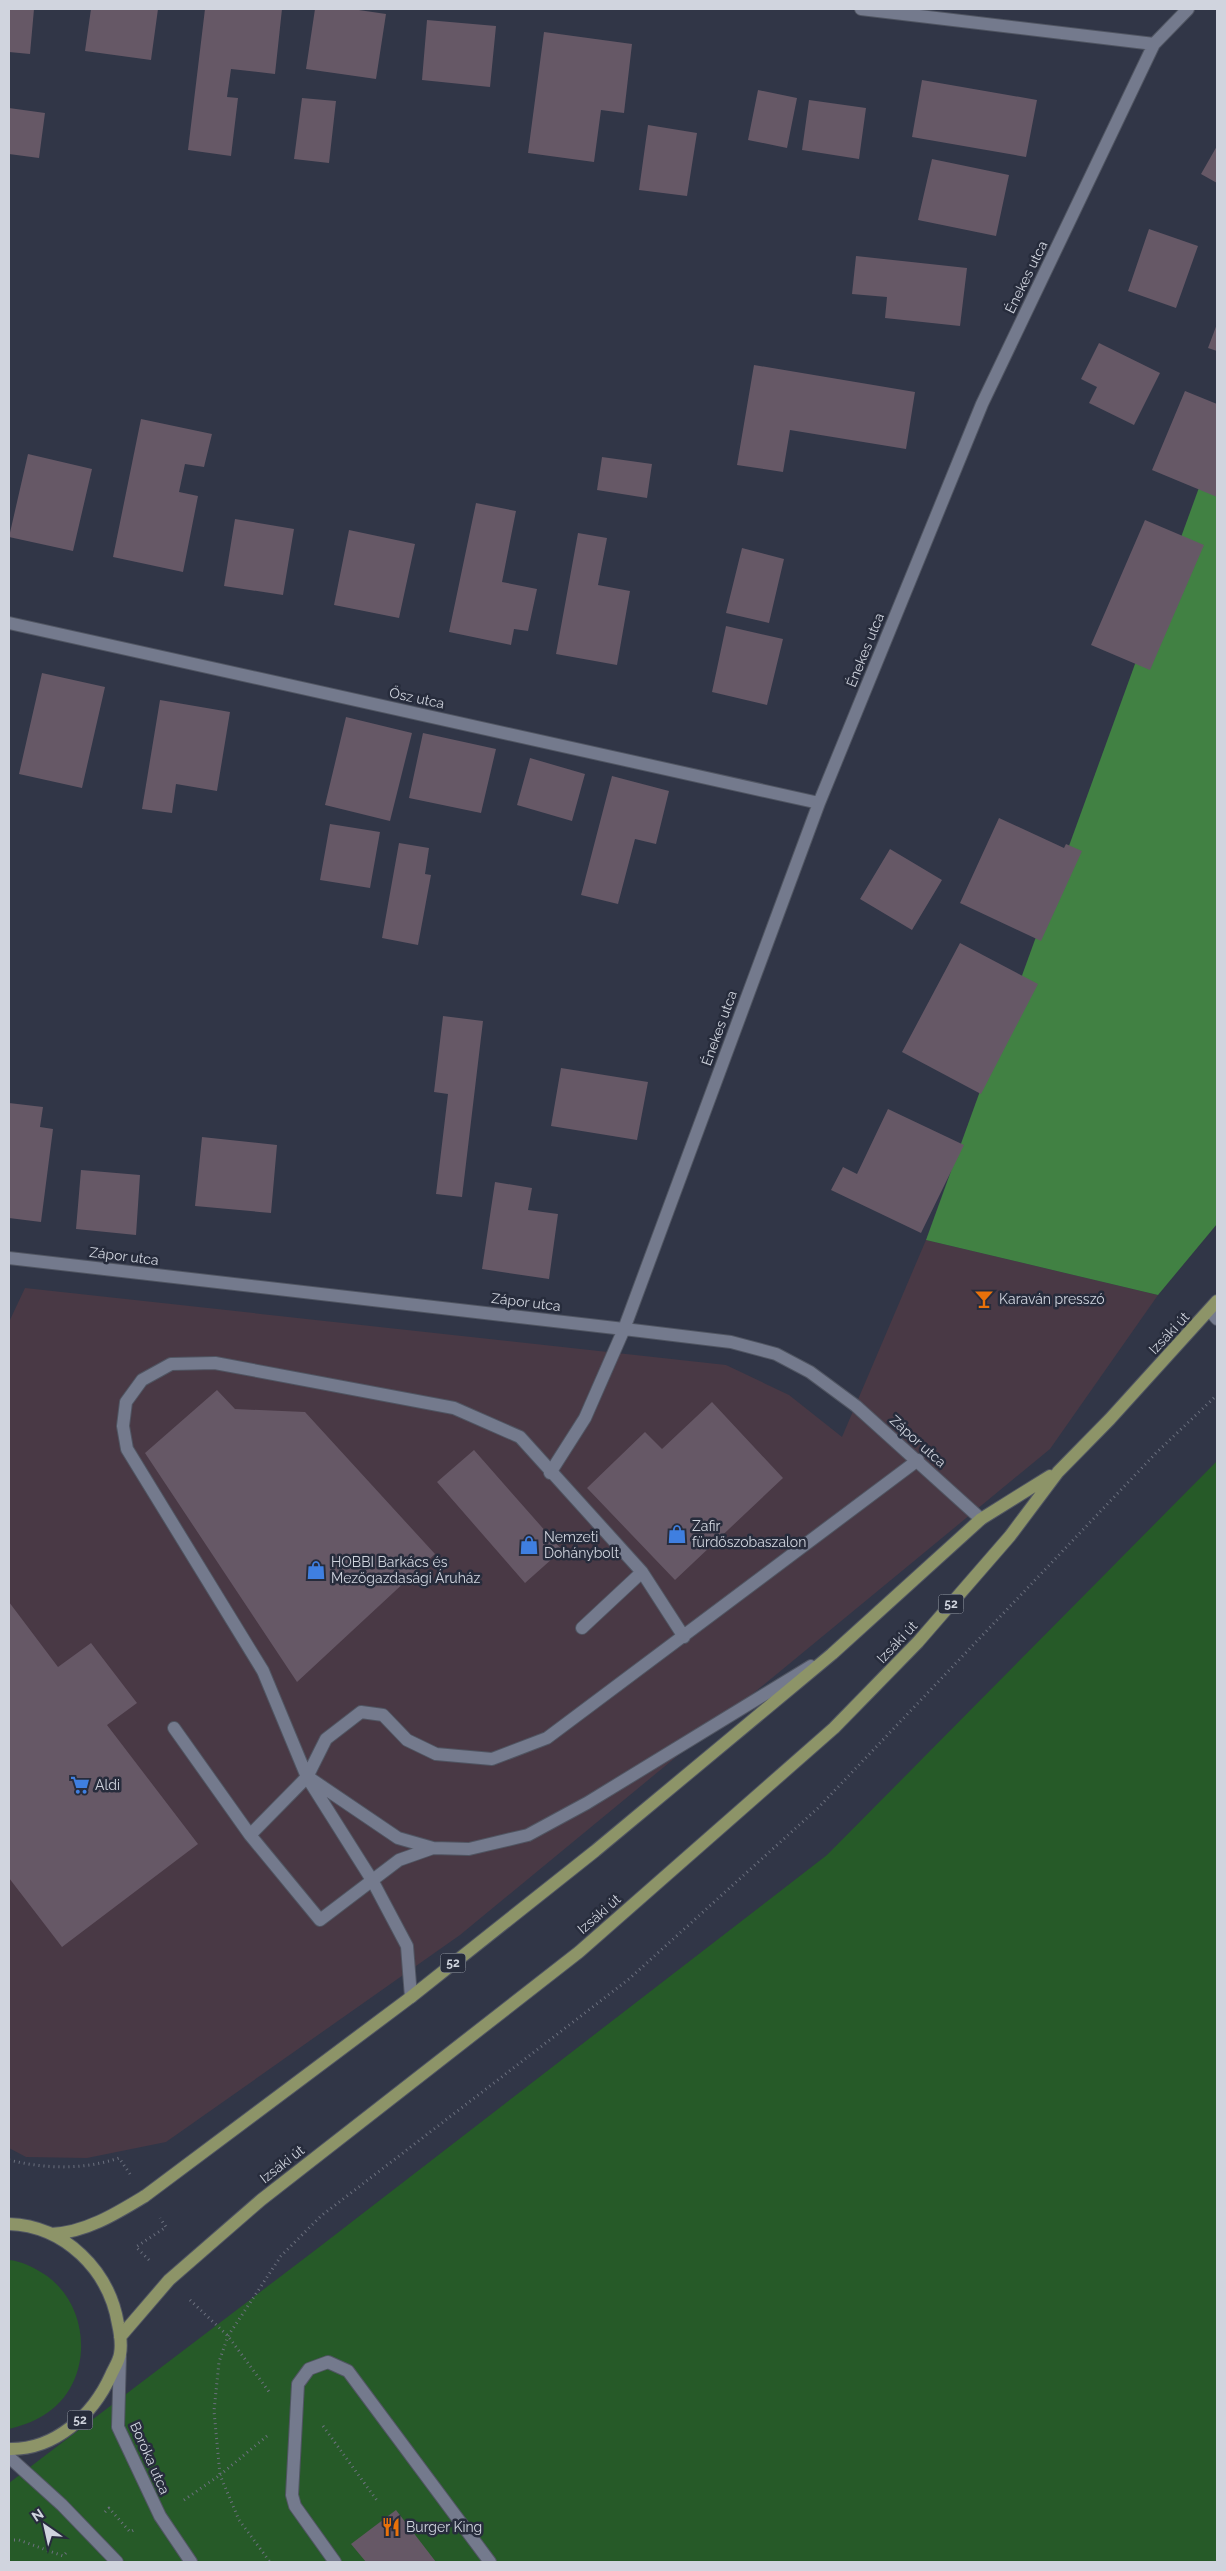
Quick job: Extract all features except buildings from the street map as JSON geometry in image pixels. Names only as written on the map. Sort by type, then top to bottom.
[{"type":"main road","name":"Izsáki út","points":[[120,2336],[169,2280],[261,2200],[579,1952],[834,1728],[918,1642],[1010,1536],[1058,1472],[1215,1310]]},
{"type":"main road","name":"Izsáki út","points":[[52,2234],[79,2230],[122,2210],[145,2196],[410,1997],[595,1851],[832,1654],[981,1519],[1058,1472]]},
{"type":"main road","name":"52","points":[[9,2224],[32,2227],[52,2234],[76,2249],[99,2274],[114,2306],[120,2336],[120,2354],[106,2387],[83,2418],[51,2439],[32,2446],[9,2449]]},
{"type":"street","points":[[861,9],[1154,44]]},
{"type":"street","name":"Énekes utca","points":[[550,1473],[585,1418],[624,1329],[819,802],[982,404],[1154,44],[1188,9]]},
{"type":"street","name":"Ősz utca","points":[[9,623],[819,802]]},
{"type":"street","name":"Zápor utca","points":[[9,1258],[731,1342],[776,1354],[810,1372],[856,1406],[918,1460],[981,1519]]},
{"type":"street","points":[[410,1997],[407,1946],[372,1880],[307,1776],[263,1671],[127,1449],[123,1426],[126,1402],[142,1380],[171,1364],[215,1363],[454,1408],[520,1437],[550,1473],[642,1572],[684,1637]]},
{"type":"street","points":[[250,1835],[307,1776],[326,1739],[361,1712],[383,1715],[407,1740],[436,1754],[492,1759],[547,1738],[918,1460]]},
{"type":"street","points":[[582,1628],[642,1572]]},
{"type":"street","points":[[307,1776],[398,1838],[433,1848],[469,1849],[528,1835],[587,1803],[832,1654]]},
{"type":"street","points":[[174,1728],[250,1835],[320,1920],[399,1860],[433,1848]]},
{"type":"street","name":"Boróka utca","points":[[120,2354],[118,2427],[160,2516],[191,2562]]},
{"type":"street","points":[[335,2562],[294,2506],[292,2495],[298,2384],[309,2369],[328,2362],[348,2371],[490,2562]]},
{"type":"street","points":[[9,2457],[117,2562]]},
{"type":"path","points":[[270,2562],[240,2520],[220,2474],[214,2411],[220,2362],[228,2336],[281,2256],[321,2216],[629,1979],[818,1808],[1156,1453],[1217,1395]]},
{"type":"path","points":[[9,2160],[28,2165],[66,2168],[103,2163],[120,2158]]},
{"type":"path","points":[[228,2336],[272,2396]]},
{"type":"path","points":[[9,2540],[19,2540],[64,2556],[86,2530],[109,2508],[130,2532],[160,2516],[220,2474]]},
{"type":"shaded area","points":[[926,1240],[1158,1295],[1050,1449],[460,1935],[166,2142],[87,2158],[26,2157],[9,2148],[9,1322],[25,1288],[726,1365],[789,1395],[842,1437]]},
{"type":"green space","points":[[1217,438],[1217,1224],[1158,1295],[926,1240]]},
{"type":"green space","points":[[1217,1461],[1217,2562],[9,2562],[9,2483],[318,2248],[827,1855]]},
{"type":"green space","points":[[9,2260],[36,2269],[60,2288],[71,2305],[79,2324],[81,2344],[79,2365],[72,2384],[61,2401],[44,2415],[27,2424],[9,2429]]},
{"type":"place","name":"Karaván presszó","points":[[984,1299]]},
{"type":"place","name":"Zafir fürdőszobaszalon","points":[[677,1534]]},
{"type":"place","name":"Nemzeti Dohánybolt","points":[[529,1545]]},
{"type":"place","name":"HOBBI Barkács és Mezőgazdasági Áruház","points":[[316,1570]]},
{"type":"place","name":"Aldi","points":[[80,1785]]},
{"type":"place","name":"Burger King","points":[[391,2527]]}]
